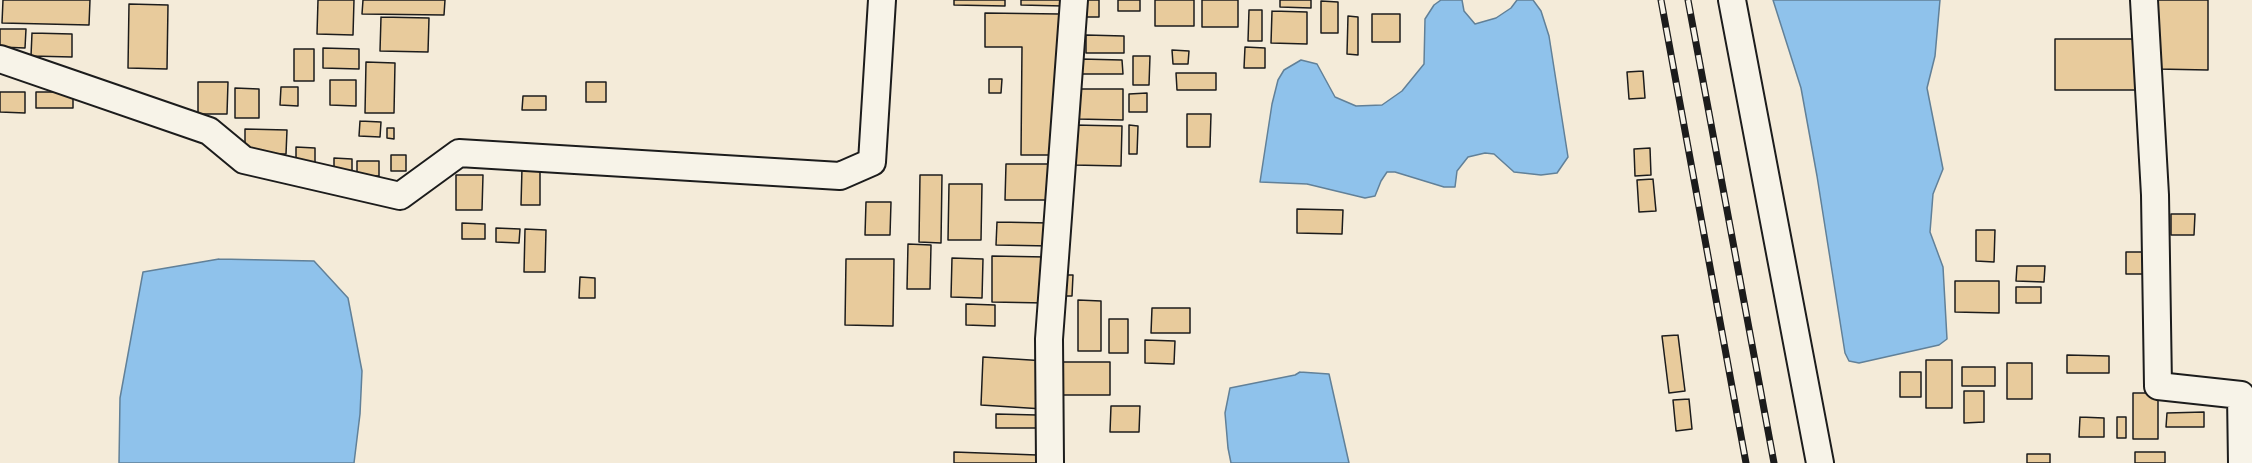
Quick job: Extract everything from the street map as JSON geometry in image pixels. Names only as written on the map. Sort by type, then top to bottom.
[{"type":"street","points":[[0,59],[209,131],[244,160],[400,196],[459,153],[840,176],[872,162],[882,0]]},
{"type":"street","points":[[1050,463],[1049,339],[1074,0]]},
{"type":"street","points":[[1732,0],[1820,463]]},
{"type":"street","points":[[2144,0],[2155,195],[2158,386],[2241,395],[2242,463]]},
{"type":"water","points":[[1441,0],[1462,0],[1464,11],[1475,24],[1496,18],[1511,8],[1517,0],[1533,0],[1541,11],[1549,36],[1568,157],[1557,173],[1541,175],[1514,172],[1494,154],[1485,153],[1468,157],[1457,171],[1455,187],[1444,187],[1395,172],[1387,172],[1375,196],[1365,198],[1307,184],[1260,182],[1272,104],[1278,80],[1284,70],[1301,60],[1317,64],[1335,97],[1356,106],[1382,105],[1402,91],[1424,64],[1425,19],[1434,5]]},
{"type":"water","points":[[1773,0],[1940,0],[1935,56],[1927,88],[1943,169],[1933,194],[1930,232],[1943,267],[1947,339],[1939,345],[1859,363],[1849,361],[1845,353],[1801,88]]},
{"type":"water","points":[[219,259],[314,261],[348,298],[362,371],[354,463],[119,463],[120,398],[143,272]]},
{"type":"water","points":[[1300,372],[1329,374],[1349,463],[1231,463],[1225,413],[1230,388],[1295,375]]},
{"type":"building","points":[[3,0],[90,0],[89,25],[2,23]]},
{"type":"building","points":[[318,0],[354,0],[353,35],[317,34]]},
{"type":"building","points":[[363,0],[445,0],[444,15],[362,14]]},
{"type":"building","points":[[954,0],[1005,0],[1005,6],[954,5]]},
{"type":"building","points":[[1021,0],[1064,0],[1063,6],[1021,5]]},
{"type":"building","points":[[1081,0],[1099,0],[1099,17],[1080,17]]},
{"type":"building","points":[[1118,0],[1140,0],[1140,11],[1118,11]]},
{"type":"building","points":[[1155,0],[1194,0],[1194,26],[1155,26]]},
{"type":"building","points":[[1202,0],[1238,0],[1238,27],[1202,27]]},
{"type":"building","points":[[1280,0],[1311,0],[1311,8],[1280,7]]},
{"type":"building","points":[[2157,0],[2208,0],[2208,70],[2157,69]]},
{"type":"building","points":[[1321,1],[1338,2],[1338,33],[1321,33]]},
{"type":"building","points":[[129,4],[168,5],[167,69],[128,68]]},
{"type":"building","points":[[1249,10],[1262,10],[1262,41],[1248,41]]},
{"type":"building","points":[[1272,11],[1307,12],[1307,44],[1271,43]]},
{"type":"building","points":[[985,13],[1060,14],[1058,155],[1021,155],[1022,47],[985,47]]},
{"type":"building","points":[[1372,14],[1400,14],[1400,42],[1372,42]]},
{"type":"building","points":[[1348,16],[1358,17],[1358,55],[1347,54]]},
{"type":"building","points":[[381,17],[429,18],[428,52],[380,51]]},
{"type":"building","points":[[0,29],[26,29],[25,48],[0,47]]},
{"type":"building","points":[[32,33],[72,34],[72,57],[31,56]]},
{"type":"building","points":[[1086,35],[1124,36],[1124,53],[1086,53]]},
{"type":"building","points":[[2055,39],[2140,39],[2140,90],[2055,90]]},
{"type":"building","points":[[1245,47],[1265,48],[1265,68],[1244,68]]},
{"type":"building","points":[[323,48],[359,49],[359,69],[323,68]]},
{"type":"building","points":[[294,49],[314,49],[314,81],[294,81]]},
{"type":"building","points":[[1172,50],[1189,51],[1188,64],[1173,64]]},
{"type":"building","points":[[1133,56],[1150,56],[1149,85],[1133,85]]},
{"type":"building","points":[[1081,59],[1122,60],[1123,74],[1081,74]]},
{"type":"building","points":[[366,62],[395,63],[394,113],[365,113]]},
{"type":"building","points":[[1643,71],[1645,98],[1629,99],[1627,72]]},
{"type":"building","points":[[1176,73],[1216,73],[1216,90],[1177,90]]},
{"type":"building","points":[[989,79],[1002,79],[1001,93],[989,93]]},
{"type":"building","points":[[330,80],[356,80],[356,106],[330,105]]},
{"type":"building","points":[[198,82],[228,82],[227,114],[198,114]]},
{"type":"building","points":[[586,82],[606,82],[606,102],[586,102]]},
{"type":"building","points":[[281,87],[298,87],[298,106],[280,105]]},
{"type":"building","points":[[235,88],[259,89],[259,118],[235,118]]},
{"type":"building","points":[[1077,89],[1123,89],[1123,120],[1077,119]]},
{"type":"building","points":[[0,92],[25,92],[25,113],[0,112]]},
{"type":"building","points":[[36,92],[73,92],[73,108],[36,108]]},
{"type":"building","points":[[1147,93],[1147,112],[1129,112],[1129,94]]},
{"type":"building","points":[[523,96],[546,96],[546,110],[522,110]]},
{"type":"building","points":[[1187,114],[1211,114],[1210,147],[1187,147]]},
{"type":"building","points":[[360,121],[381,122],[380,137],[359,136]]},
{"type":"building","points":[[1074,125],[1122,126],[1121,166],[1073,165]]},
{"type":"building","points":[[1129,125],[1138,126],[1137,154],[1129,154]]},
{"type":"building","points":[[387,128],[394,128],[394,139],[387,138]]},
{"type":"building","points":[[245,129],[287,130],[286,154],[245,154]]},
{"type":"building","points":[[296,147],[315,148],[315,163],[296,162]]},
{"type":"building","points":[[1650,148],[1651,175],[1635,176],[1634,149]]},
{"type":"building","points":[[391,155],[406,155],[406,171],[391,171]]},
{"type":"building","points":[[334,158],[352,159],[352,172],[334,171]]},
{"type":"building","points":[[357,161],[379,161],[379,176],[357,176]]},
{"type":"building","points":[[1006,164],[1052,164],[1052,200],[1005,200]]},
{"type":"building","points":[[522,168],[540,168],[540,205],[521,205]]},
{"type":"building","points":[[456,175],[483,175],[482,210],[456,210]]},
{"type":"building","points":[[920,175],[942,175],[941,243],[919,242]]},
{"type":"building","points":[[1653,179],[1656,211],[1639,212],[1637,180]]},
{"type":"building","points":[[949,184],[982,184],[981,240],[948,240]]},
{"type":"building","points":[[866,202],[891,202],[890,235],[865,235]]},
{"type":"building","points":[[1297,209],[1343,210],[1342,234],[1297,233]]},
{"type":"building","points":[[2171,214],[2195,214],[2194,235],[2171,235]]},
{"type":"building","points":[[997,222],[1050,223],[1050,246],[996,245]]},
{"type":"building","points":[[462,223],[485,224],[485,239],[462,239]]},
{"type":"building","points":[[496,228],[520,229],[519,243],[496,242]]},
{"type":"building","points":[[525,229],[546,230],[545,272],[524,272]]},
{"type":"building","points":[[1976,230],[1995,230],[1994,262],[1976,261]]},
{"type":"building","points":[[908,244],[931,245],[930,289],[907,289]]},
{"type":"building","points":[[2126,252],[2148,252],[2148,274],[2126,274]]},
{"type":"building","points":[[992,256],[1046,257],[1045,303],[992,302]]},
{"type":"building","points":[[952,258],[983,259],[982,298],[951,297]]},
{"type":"building","points":[[846,259],[894,259],[893,326],[845,325]]},
{"type":"building","points":[[2017,266],[2045,266],[2044,282],[2016,281]]},
{"type":"building","points":[[1062,275],[1073,275],[1072,296],[1062,296]]},
{"type":"building","points":[[580,277],[595,278],[595,298],[579,298]]},
{"type":"building","points":[[1955,281],[1999,281],[1999,313],[1955,312]]},
{"type":"building","points":[[2016,287],[2041,287],[2041,303],[2016,303]]},
{"type":"building","points":[[1078,300],[1101,301],[1101,351],[1078,351]]},
{"type":"building","points":[[966,304],[995,305],[995,326],[966,325]]},
{"type":"building","points":[[1152,308],[1190,308],[1190,333],[1151,333]]},
{"type":"building","points":[[1109,319],[1128,319],[1128,353],[1109,353]]},
{"type":"building","points":[[1678,335],[1685,391],[1669,393],[1662,336]]},
{"type":"building","points":[[1145,340],[1175,341],[1174,364],[1145,363]]},
{"type":"building","points":[[2067,355],[2109,356],[2109,373],[2067,373]]},
{"type":"building","points":[[983,357],[1046,361],[1043,409],[981,405]]},
{"type":"building","points":[[1926,360],[1952,360],[1952,408],[1926,408]]},
{"type":"building","points":[[1053,362],[1110,362],[1110,395],[1052,395]]},
{"type":"building","points":[[2007,363],[2032,363],[2032,399],[2007,399]]},
{"type":"building","points":[[1962,367],[1995,367],[1995,386],[1962,386]]},
{"type":"building","points":[[1900,372],[1921,372],[1921,397],[1900,397]]},
{"type":"building","points":[[1964,391],[1984,391],[1984,422],[1964,423]]},
{"type":"building","points":[[2133,393],[2158,393],[2158,439],[2133,439]]},
{"type":"building","points":[[1689,399],[1692,429],[1676,431],[1673,400]]},
{"type":"building","points":[[1111,406],[1140,406],[1139,432],[1110,432]]},
{"type":"building","points":[[2204,412],[2204,427],[2166,427],[2167,413]]},
{"type":"building","points":[[996,414],[1037,415],[1036,428],[996,428]]},
{"type":"building","points":[[2080,417],[2104,418],[2104,437],[2079,437]]},
{"type":"building","points":[[2117,417],[2126,417],[2126,438],[2117,438]]},
{"type":"building","points":[[954,452],[1037,455],[1037,463],[954,463]]},
{"type":"building","points":[[2135,452],[2165,452],[2165,463],[2135,463]]},
{"type":"building","points":[[2027,454],[2050,454],[2050,463],[2027,463]]},
{"type":"railway","points":[[1661,0],[1746,463]]},
{"type":"railway","points":[[1688,0],[1774,463]]}]
